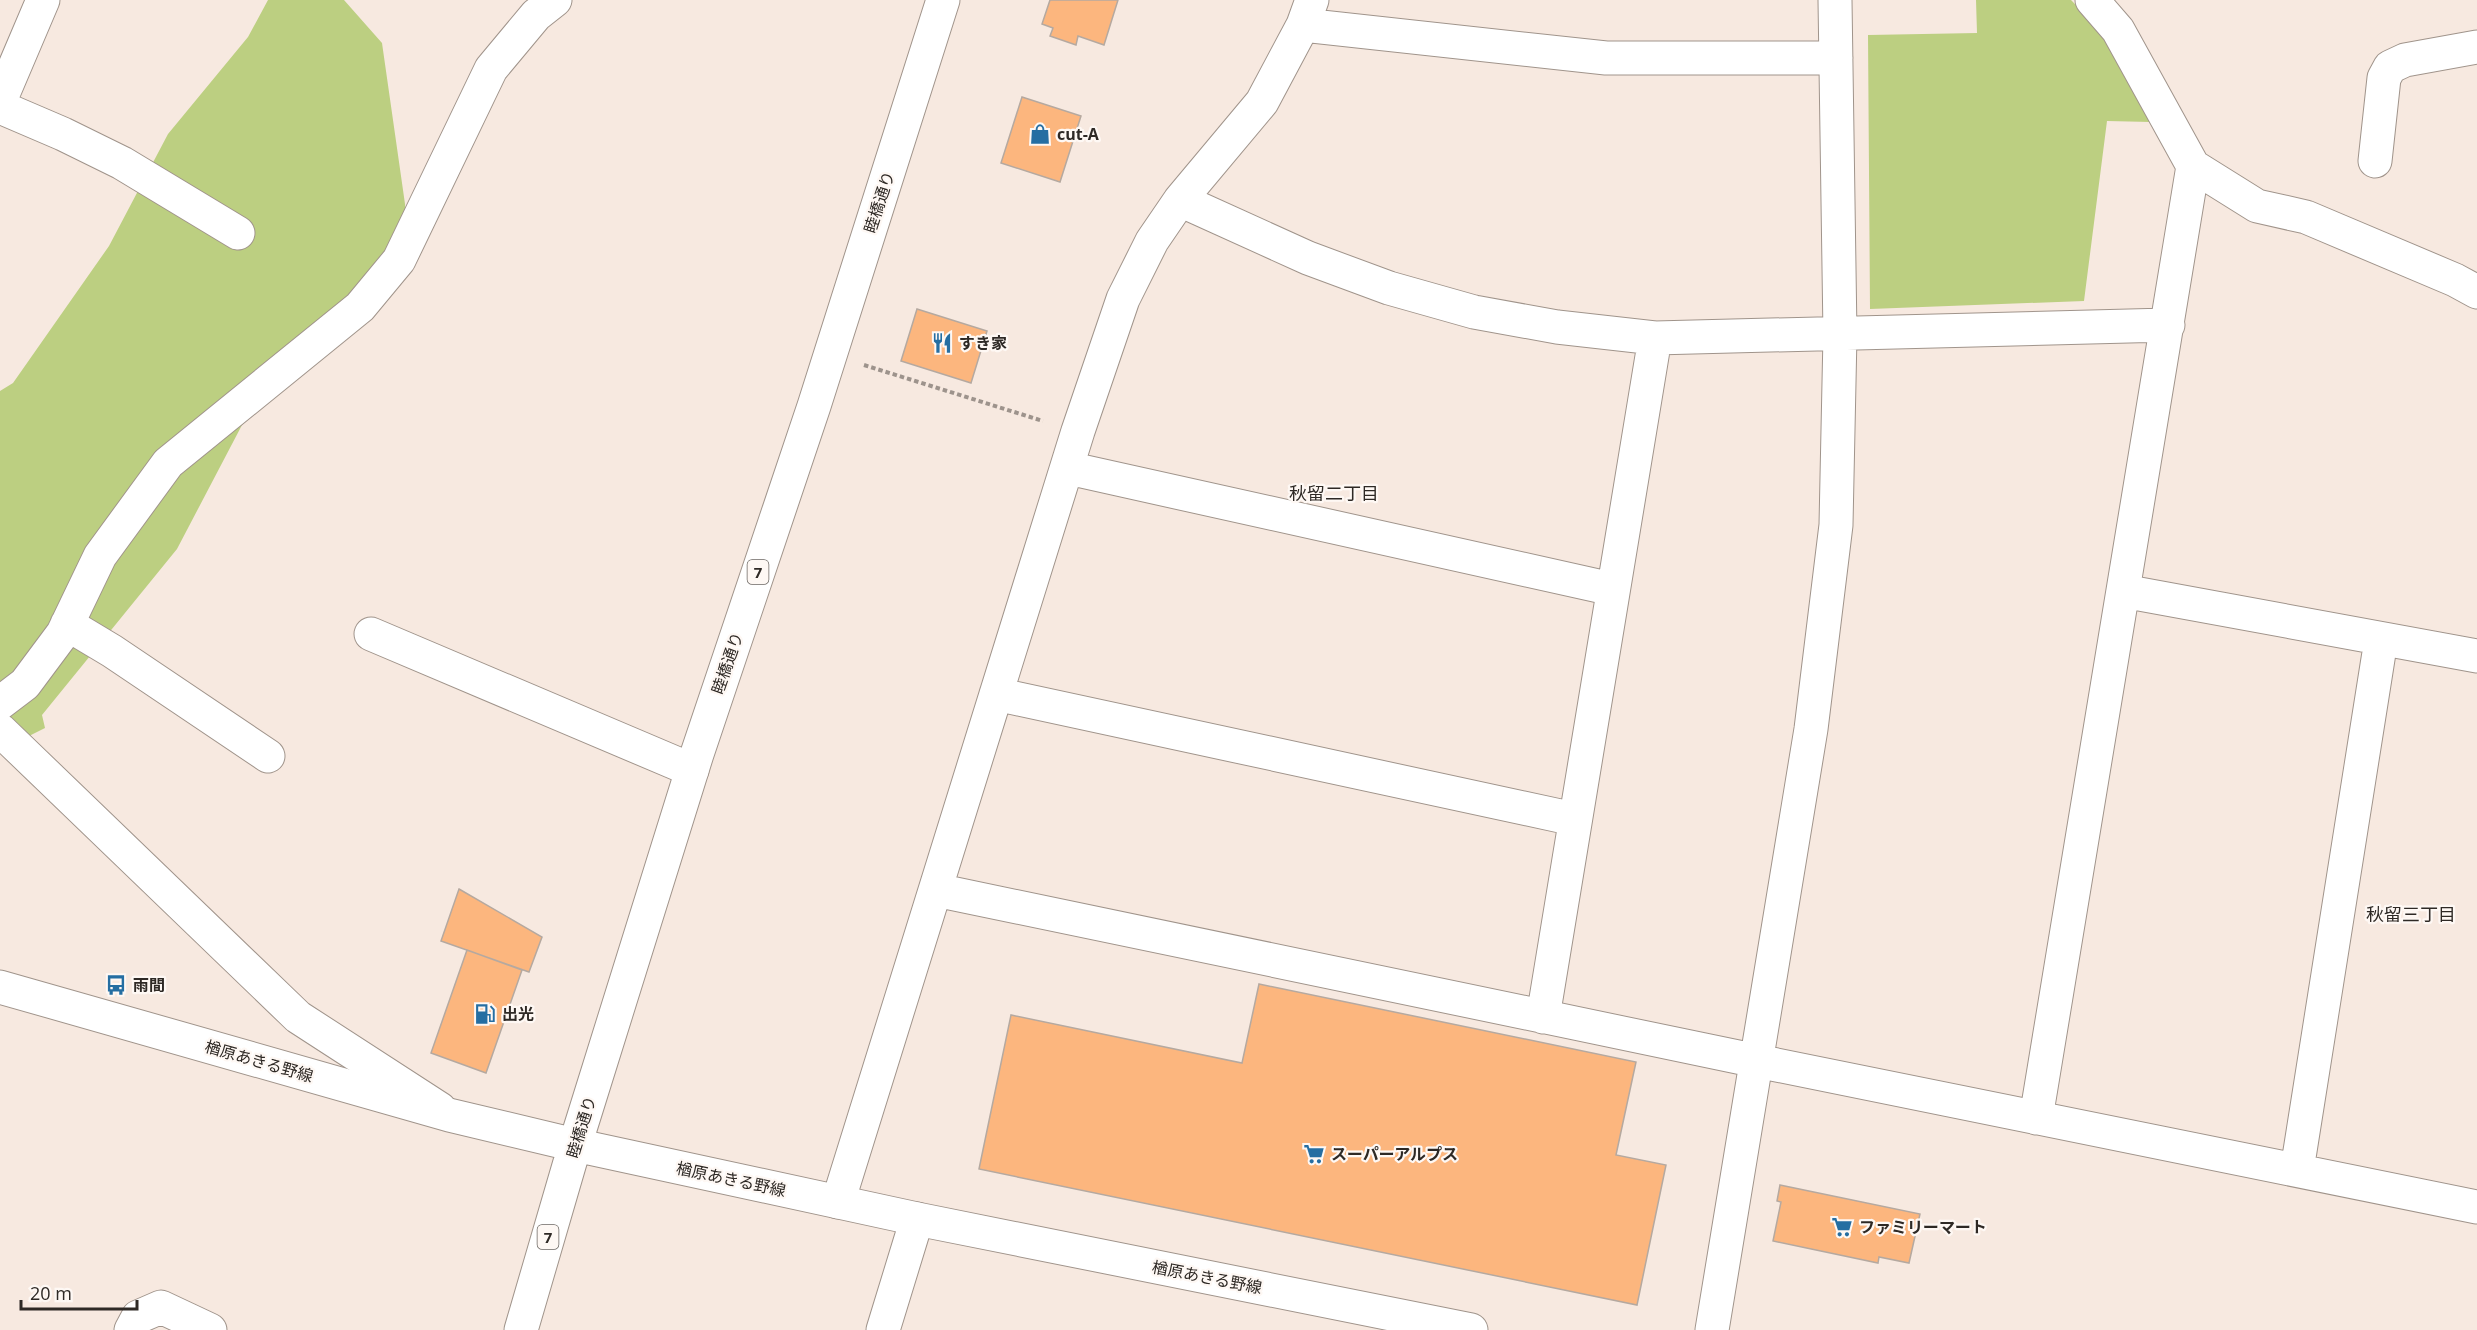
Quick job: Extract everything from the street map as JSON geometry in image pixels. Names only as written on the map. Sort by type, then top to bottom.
[{"type":"street","points":[[0,101],[43,0]]},
{"type":"street","points":[[0,703],[25,684],[63,633],[100,556],[168,463],[360,307],[399,260],[491,69],[536,15],[555,0]]},
{"type":"street","name":"睦橋通り","points":[[521,1330],[575,1145],[692,770],[830,355],[944,0]]},
{"type":"street","points":[[1713,1330],[1811,729],[1836,525],[1840,335],[1835,0]]},
{"type":"street","points":[[2092,0],[2118,30],[2193,166],[2257,206],[2306,217],[2455,280],[2477,292]]},
{"type":"street","points":[[838,1202],[1078,431],[1123,299],[1152,241],[1180,200],[1262,102],[1308,13],[1606,58],[1836,58]]},
{"type":"street","points":[[2375,161],[2384,78],[2390,67],[2405,60],[2477,47]]},
{"type":"street","points":[[0,107],[122,163],[238,232]]},
{"type":"street","points":[[2036,1118],[2193,166]]},
{"type":"street","points":[[1180,200],[1308,258],[1389,288],[1474,312],[1557,327],[1655,338],[2168,326]]},
{"type":"street","points":[[1543,1017],[1655,338]]},
{"type":"street","points":[[1068,468],[1612,589]]},
{"type":"street","points":[[2123,591],[2477,656]]},
{"type":"street","points":[[67,624],[112,651],[268,756]]},
{"type":"street","points":[[371,634],[692,770]]},
{"type":"street","points":[[2297,1170],[2381,640]]},
{"type":"street","points":[[996,694],[1574,819]]},
{"type":"street","points":[[0,730],[298,1017],[449,1115]]},
{"type":"street","points":[[936,890],[1543,1017],[2477,1207]]},
{"type":"street","name":"楢原あきる野線","points":[[0,987],[449,1115],[575,1145],[917,1219],[1471,1330]]},
{"type":"street","points":[[883,1330],[917,1219]]},
{"type":"street","points":[[131,1330],[138,1317],[161,1307],[210,1330]]},
{"type":"path","points":[[830,355],[1078,431]]},
{"type":"green space","points":[[268,0],[344,0],[382,43],[405,204],[407,271],[242,425],[177,549],[42,715],[45,728],[7,747],[0,747],[0,391],[13,383],[109,246],[168,134],[248,37]]},
{"type":"green space","points":[[1976,0],[2071,0],[2103,33],[2151,122],[2107,121],[2084,301],[1870,309],[1868,35],[1977,33]]},
{"type":"building","points":[[1050,0],[1118,0],[1104,45],[1078,36],[1076,45],[1050,36],[1053,28],[1042,24]]},
{"type":"building","points":[[1022,97],[1081,116],[1060,182],[1001,163]]},
{"type":"building","points":[[917,309],[987,331],[971,383],[901,361]]},
{"type":"building","points":[[459,889],[542,937],[529,972],[441,941]]},
{"type":"building","points":[[467,950],[522,970],[486,1073],[431,1053]]},
{"type":"building","points":[[1259,984],[1636,1062],[1616,1155],[1666,1165],[1637,1305],[979,1169],[1011,1015],[1242,1063]]},
{"type":"building","points":[[1780,1185],[1920,1214],[1909,1263],[1879,1257],[1878,1263],[1773,1241],[1781,1202],[1777,1201]]},
{"type":"place","name":"cut-A","points":[[1040,134]]},
{"type":"place","name":"すき家","points":[[942,343]]},
{"type":"place","name":"雨間","points":[[116,985]]},
{"type":"place","name":"出光","points":[[485,1014]]},
{"type":"place","name":"スーパーアルプス","points":[[1314,1154]]},
{"type":"place","name":"ファミリーマート","points":[[1842,1227]]},
{"type":"district","name":"秋留二丁目","points":[[1334,493]]},
{"type":"district","name":"秋留三丁目","points":[[2411,914]]}]
